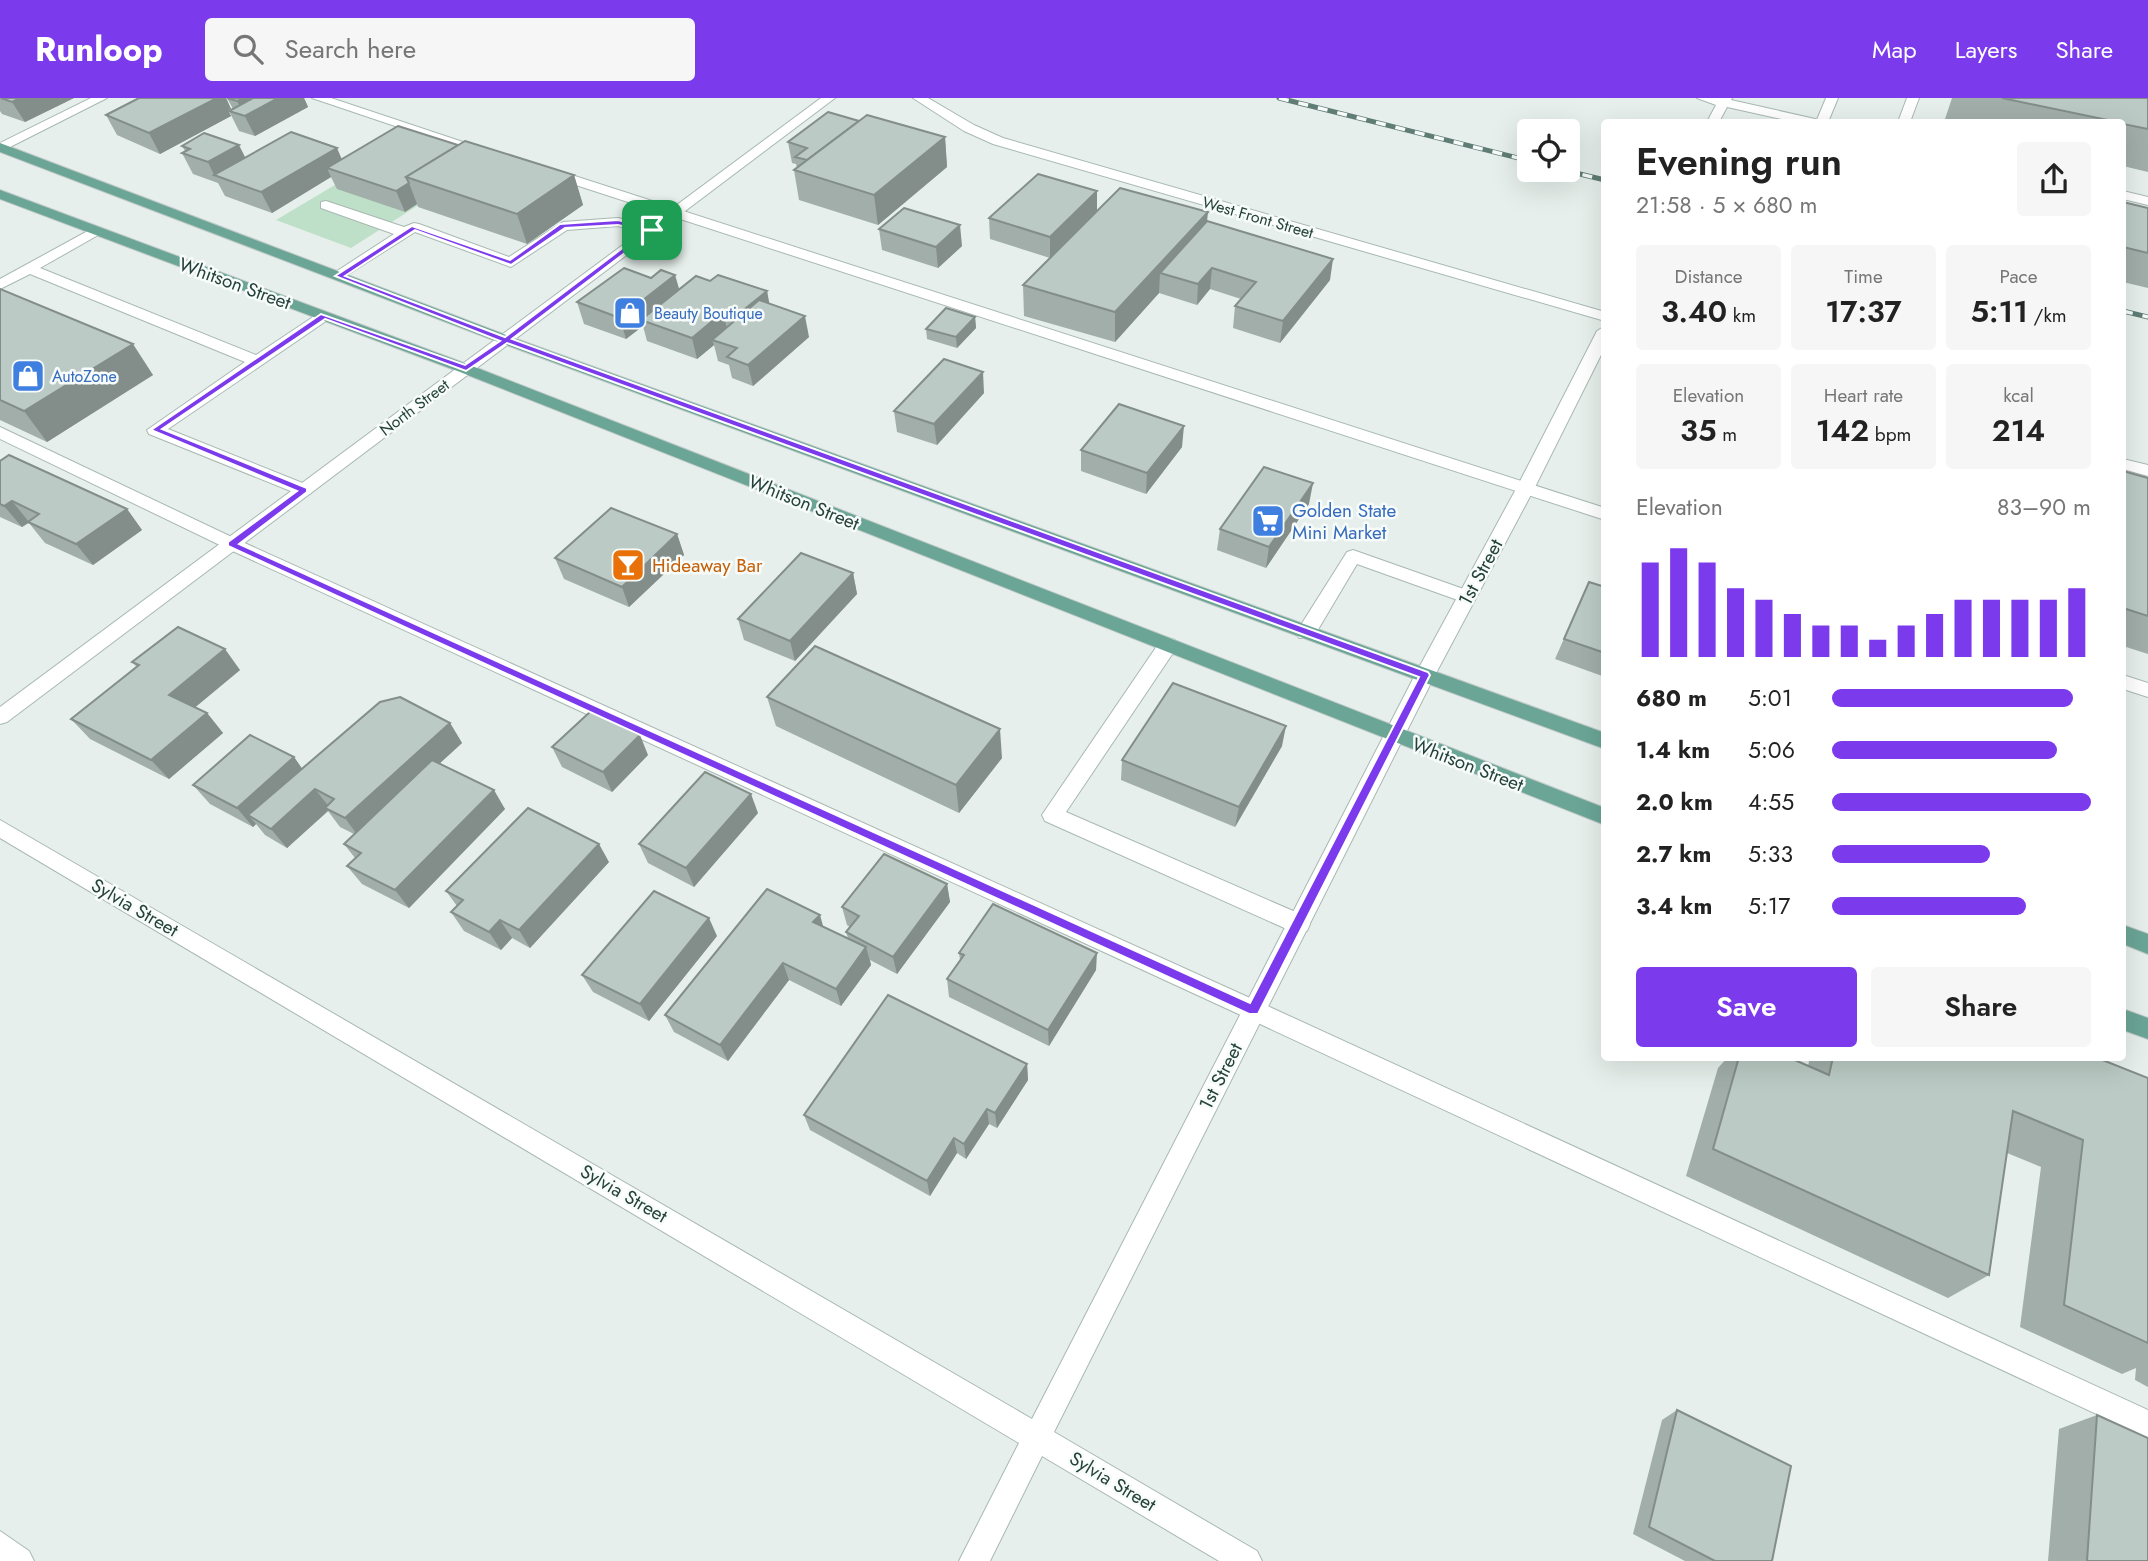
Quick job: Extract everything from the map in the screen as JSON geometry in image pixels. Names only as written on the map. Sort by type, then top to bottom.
[{"type":"main road","points":[[1,148],[506,340],[1601,740]]},
{"type":"main road","name":"Whitson Street","points":[[0,194],[466,369],[1601,815]]},
{"type":"main road","points":[[2126,935],[2148,944]]},
{"type":"main road","points":[[2126,1020],[2148,1029]]},
{"type":"street","points":[[1,148],[101,98]]},
{"type":"street","points":[[318,98],[497,155]]},
{"type":"street","name":"North Street","points":[[0,717],[828,98]]},
{"type":"street","name":"West Front Street","points":[[919,98],[941,113],[998,141],[1601,316]]},
{"type":"street","points":[[1703,98],[1725,100],[1798,119]]},
{"type":"street","points":[[1823,119],[1832,98]]},
{"type":"street","points":[[1905,119],[1913,98]]},
{"type":"street","points":[[1715,119],[1725,100]]},
{"type":"street","points":[[534,167],[1601,513]]},
{"type":"street","points":[[2126,196],[2148,201]]},
{"type":"street","points":[[326,205],[406,233]]},
{"type":"street","points":[[339,276],[414,228],[511,263],[563,226],[618,222],[652,230]]},
{"type":"street","points":[[0,285],[95,231]]},
{"type":"street","points":[[30,269],[257,360]]},
{"type":"street","points":[[304,490],[155,430],[324,316]]},
{"type":"street","name":"1st Street","points":[[974,1561],[1253,1010],[1601,339]]},
{"type":"street","points":[[0,432],[232,544],[1253,1010],[2148,1424]]},
{"type":"street","points":[[2126,465],[2148,471]]},
{"type":"street","points":[[1306,632],[1353,556],[1466,597]]},
{"type":"street","points":[[1168,645],[1052,815],[1299,924]]},
{"type":"street","points":[[2126,683],[2148,690]]},
{"type":"street","name":"Sylvia Street","points":[[0,828],[1247,1561]]},
{"type":"street","points":[[0,1546],[19,1561]]},
{"type":"green space","points":[[424,132],[497,155],[351,248],[276,220]]},
{"type":"building","points":[[1,98],[20,98],[12,102]]},
{"type":"building","points":[[139,98],[217,98],[149,133],[106,115]]},
{"type":"building","points":[[253,98],[278,98],[245,116],[229,111]]},
{"type":"building","points":[[2002,98],[2148,98],[2148,129],[2126,125],[2126,119],[2103,119]]},
{"type":"building","points":[[828,112],[859,121],[807,160],[795,157],[807,148],[788,142]]},
{"type":"building","points":[[867,115],[945,137],[874,195],[794,170]]},
{"type":"building","points":[[398,126],[458,145],[406,177],[409,183],[396,191],[327,168]]},
{"type":"building","points":[[291,132],[337,148],[261,192],[214,175]]},
{"type":"building","points":[[204,133],[239,145],[208,162],[182,153],[190,149],[182,146]]},
{"type":"building","points":[[465,141],[574,175],[517,214],[406,177]]},
{"type":"building","points":[[1038,174],[1097,191],[1050,237],[989,218]]},
{"type":"building","points":[[1120,188],[1208,212],[1115,312],[1023,285]]},
{"type":"building","points":[[2126,203],[2148,208],[2148,253],[2126,248]]},
{"type":"building","points":[[904,208],[960,225],[936,247],[879,229]]},
{"type":"building","points":[[1207,221],[1333,259],[1283,321],[1235,306],[1256,282],[1212,268],[1198,284],[1160,273]]},
{"type":"building","points":[[624,268],[651,278],[661,270],[675,275],[620,318],[577,302]]},
{"type":"building","points":[[718,275],[767,291],[736,316],[723,312],[692,338],[641,320],[696,276],[710,281]]},
{"type":"building","points":[[0,289],[133,344],[24,411],[0,400]]},
{"type":"building","points":[[759,300],[805,316],[748,365],[727,357],[737,348],[712,340]]},
{"type":"building","points":[[946,308],[975,317],[956,337],[926,329]]},
{"type":"building","points":[[944,359],[983,372],[934,424],[894,411]]},
{"type":"building","points":[[1119,404],[1184,426],[1147,473],[1081,450]]},
{"type":"building","points":[[9,455],[127,509],[76,544],[28,522],[39,514],[12,501],[4,506],[0,504],[0,461]]},
{"type":"building","points":[[1264,467],[1313,483],[1269,547],[1220,529]]},
{"type":"building","points":[[2126,472],[2148,478],[2148,616],[2126,609]]},
{"type":"building","points":[[611,508],[677,534],[622,587],[555,558]]},
{"type":"building","points":[[801,553],[853,573],[790,641],[738,619]]},
{"type":"building","points":[[1589,582],[1601,586],[1601,652],[1564,639]]},
{"type":"building","points":[[178,627],[225,649],[169,695],[207,713],[151,760],[71,719],[139,665],[132,662]]},
{"type":"building","points":[[815,646],[1000,729],[956,785],[767,697]]},
{"type":"building","points":[[1173,683],[1286,726],[1239,807],[1122,760]]},
{"type":"building","points":[[400,697],[450,723],[345,818],[325,808],[334,799],[315,789],[271,829],[248,815],[380,702]]},
{"type":"building","points":[[591,711],[640,735],[603,772],[552,747]]},
{"type":"building","points":[[250,735],[294,757],[237,808],[193,785]]},
{"type":"building","points":[[432,760],[494,790],[395,890],[347,866],[361,853],[344,844]]},
{"type":"building","points":[[705,772],[751,794],[686,868],[639,844]]},
{"type":"building","points":[[528,808],[599,844],[519,930],[500,920],[489,932],[451,912],[463,900],[446,891]]},
{"type":"building","points":[[884,854],[947,884],[893,957],[846,932],[859,916],[842,907]]},
{"type":"building","points":[[767,889],[820,915],[813,922],[866,947],[836,989],[783,963],[720,1045],[665,1015]]},
{"type":"building","points":[[654,891],[709,918],[640,1004],[582,975]]},
{"type":"building","points":[[993,904],[1097,953],[1048,1030],[947,979],[964,955],[959,953]]},
{"type":"building","points":[[888,995],[1027,1064],[995,1113],[987,1109],[964,1144],[954,1138],[927,1181],[804,1115]]},
{"type":"building","points":[[1738,1061],[1797,1061],[1829,1075],[1832,1061],[2105,1061],[2148,1078],[2148,1343],[2064,1305],[2083,1140],[2013,1111],[1989,1275],[1713,1149]]},
{"type":"building","points":[[1677,1410],[1791,1466],[1772,1561],[1715,1561],[1649,1527]]},
{"type":"building","points":[[2097,1415],[2148,1438],[2148,1561],[2087,1561]]},
{"type":"railway","points":[[1279,98],[1517,158]]},
{"type":"railway","points":[[1580,174],[1601,179]]},
{"type":"railway","points":[[2126,312],[2148,317]]},
{"type":"place","name":"Beauty Boutique","points":[[630,313]]},
{"type":"place","name":"AutoZone","points":[[28,376]]},
{"type":"place","name":"Golden State Mini Market","points":[[1268,521]]},
{"type":"place","name":"Hideaway Bar","points":[[628,565]]},
{"type":"route","points":[[652,230],[506,340],[466,369],[324,316],[155,430],[304,490],[232,544],[1253,1010],[1425,675],[506,340],[339,276],[414,228],[511,263],[563,226],[618,222],[652,230]]}]
